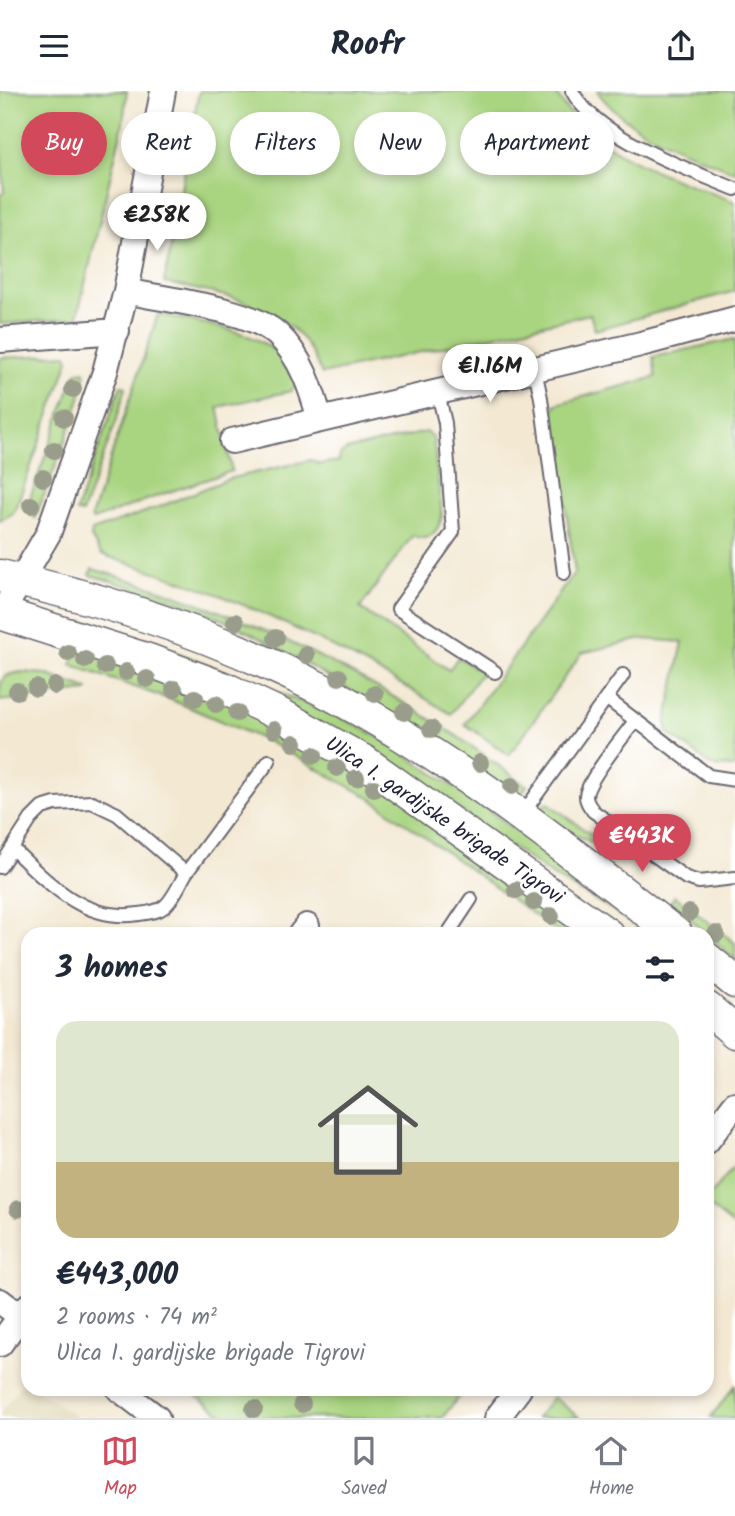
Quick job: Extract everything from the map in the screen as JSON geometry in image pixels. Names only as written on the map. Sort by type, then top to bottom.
[{"type":"street","points":[[1,614],[11,578],[48,534],[105,372],[127,291],[163,91]]},
{"type":"street","points":[[127,291],[218,310],[261,323],[278,335],[305,375],[312,387],[320,420]]},
{"type":"street","points":[[232,441],[535,370],[735,319]]},
{"type":"street","points":[[0,340],[117,331]]},
{"type":"street","name":"Ulica I. gardijske brigade Tigrovi","points":[[11,578],[160,620],[243,652],[384,724],[576,856],[667,927]]},
{"type":"street","name":"Ulica I. gardijske brigade Tigrovi","points":[[1,614],[148,660],[228,690],[281,715],[365,762],[597,927]]},
{"type":"street","points":[[714,965],[735,982]]},
{"type":"street","points":[[714,1014],[735,1031]]},
{"type":"street","points":[[714,1132],[735,1104]]},
{"type":"street","points":[[0,1301],[21,1312]]},
{"type":"street","points":[[0,1344],[21,1321]]},
{"type":"street","points":[[128,1396],[157,1418]]},
{"type":"street","points":[[497,1418],[514,1396]]},
{"type":"lane","points":[[572,91],[593,117],[625,138],[735,189]]},
{"type":"lane","points":[[535,370],[564,573]]},
{"type":"lane","points":[[438,393],[445,423],[453,532],[398,609],[495,672]]},
{"type":"lane","points":[[520,817],[623,675]]},
{"type":"lane","points":[[606,698],[709,776],[735,780]]},
{"type":"lane","points":[[635,721],[593,779],[586,793],[586,801],[593,811],[686,878],[699,882],[735,878]]},
{"type":"lane","points":[[13,849],[64,895],[83,907],[101,913],[135,915],[153,912],[166,906],[186,873],[269,761]]},
{"type":"lane","points":[[0,867],[31,819],[42,808],[55,804],[92,802],[117,814],[186,873]]},
{"type":"lane","points":[[452,927],[471,899]]},
{"type":"shaded area","points":[[21,1385],[21,1396],[47,1396],[78,1418],[0,1418],[0,1413]]},
{"type":"green space","points":[[0,91],[127,91],[124,112],[121,112],[121,131],[77,318],[0,324],[0,194],[4,193]]},
{"type":"green space","points":[[199,91],[555,91],[569,112],[460,112],[460,175],[614,175],[614,148],[660,173],[735,202],[735,291],[595,330],[590,314],[322,374],[301,337],[267,312],[234,299],[164,283],[184,175],[216,175],[216,112],[195,112]]},
{"type":"green space","points":[[597,91],[735,91],[735,172],[642,130],[609,105]]},
{"type":"green space","points":[[158,314],[229,329],[263,343],[288,365],[296,385],[291,391],[218,407],[232,471],[93,520],[91,518]]},
{"type":"green space","points":[[735,339],[735,767],[712,766],[668,733],[666,723],[683,642],[642,639],[582,653],[509,755],[465,724],[575,572],[552,413],[556,404],[656,377],[653,357]]},
{"type":"green space","points":[[67,354],[69,360],[18,502],[13,513],[0,521],[0,358]]},
{"type":"green space","points":[[85,371],[85,380],[73,418],[35,518],[27,506],[75,375]]},
{"type":"green space","points":[[121,385],[126,387],[116,422],[82,513],[76,512]]},
{"type":"green space","points":[[426,432],[433,437],[441,521],[428,537],[418,538],[413,535],[360,608],[449,670],[458,657],[482,672],[451,714],[367,665],[252,608],[101,554],[91,537],[92,531],[228,479],[311,460],[319,464],[339,461],[340,455],[346,450]]},
{"type":"green space","points":[[92,569],[231,616],[321,658],[449,731],[527,786],[517,800],[372,704],[298,659],[222,619],[190,606],[90,575]]},
{"type":"green space","points":[[83,621],[174,651],[337,716],[370,732],[476,801],[647,927],[637,927],[556,878],[385,758],[82,626]]},
{"type":"green space","points":[[75,646],[268,717],[372,773],[582,927],[551,927],[370,798],[267,741],[174,701],[72,665]]},
{"type":"green space","points":[[23,672],[45,674],[88,689],[0,701],[3,679]]},
{"type":"green space","points":[[547,802],[597,839],[596,844],[546,822],[540,813]]},
{"type":"green space","points":[[675,896],[735,943],[735,960],[714,941],[714,927],[699,927],[671,901]]},
{"type":"green space","points":[[735,1165],[735,1227],[714,1210],[714,1190]]},
{"type":"green space","points":[[735,1386],[735,1418],[710,1418]]},
{"type":"green space","points":[[197,1396],[459,1396],[442,1418],[227,1418]]},
{"type":"green space","points":[[553,1397],[580,1418],[537,1418]]}]
